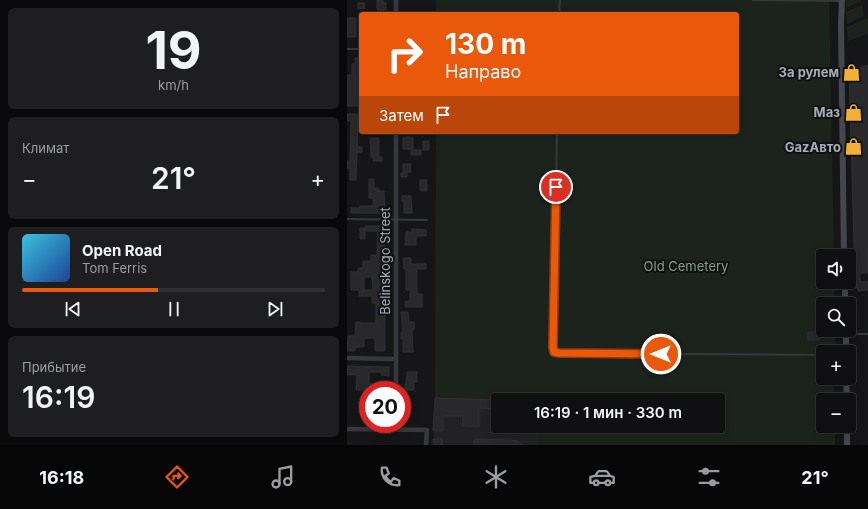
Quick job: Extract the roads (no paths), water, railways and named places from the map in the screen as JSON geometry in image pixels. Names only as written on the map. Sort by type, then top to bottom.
[{"type":"main road","points":[[840,0],[845,249]]},
{"type":"main road","points":[[847,433],[847,445]]},
{"type":"street","points":[[396,0],[396,12]]},
{"type":"street","name":"Belinskogo Street","points":[[396,134],[396,381]]},
{"type":"street","points":[[347,358],[397,359]]},
{"type":"street","points":[[347,429],[359,429]]},
{"type":"street","points":[[411,430],[427,430],[426,445]]},
{"type":"lane","points":[[559,12],[560,0]]},
{"type":"lane","points":[[753,0],[840,0]]},
{"type":"lane","points":[[347,49],[359,49]]},
{"type":"lane","points":[[557,134],[554,352],[816,355]]},
{"type":"lane","points":[[347,219],[427,220]]},
{"type":"lane","points":[[856,333],[868,334]]},
{"type":"place","name":"За рулем","points":[[852,72]]},
{"type":"place","name":"Маз","points":[[853,112]]},
{"type":"place","name":"GazАвто","points":[[854,147]]},
{"type":"park label","name":"Old Cemetery","points":[[686,266]]}]
